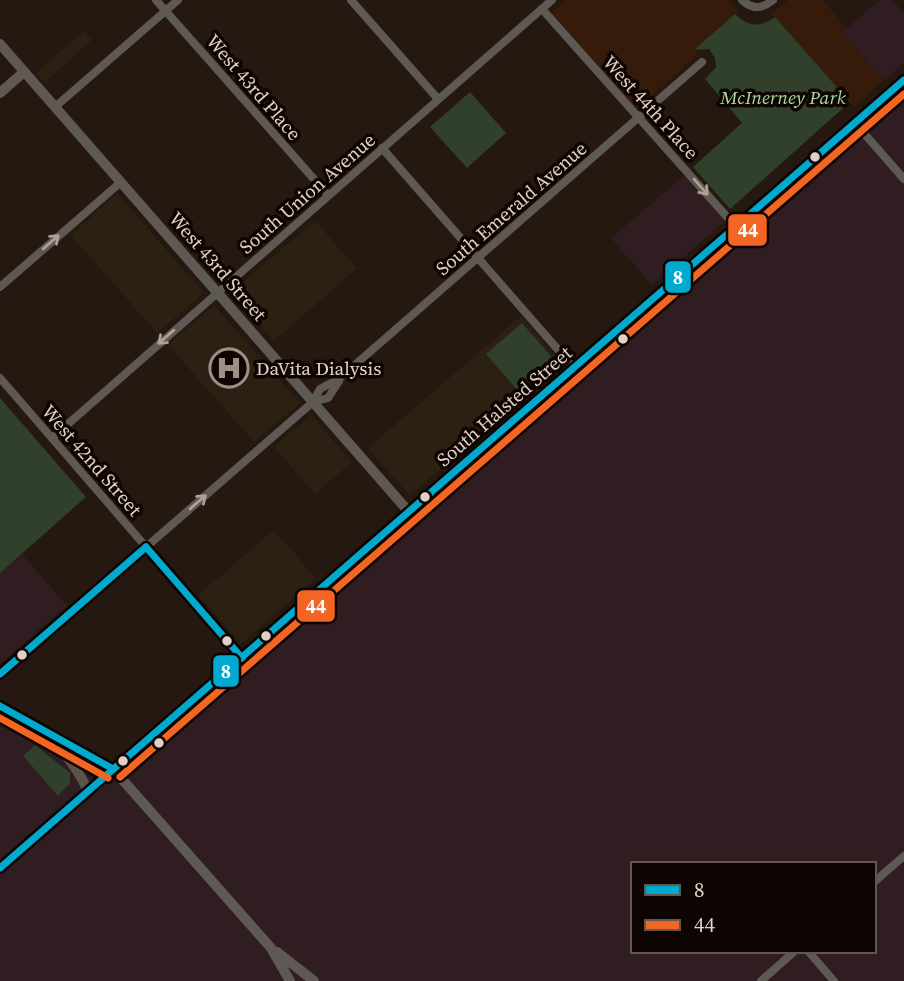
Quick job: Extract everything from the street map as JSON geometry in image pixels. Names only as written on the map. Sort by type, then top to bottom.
[{"type":"main road","name":"South Halsted Street","points":[[0,868],[904,80]]},
{"type":"main road","points":[[42,729],[82,776],[88,792]]},
{"type":"street","name":"West 43rd Place","points":[[156,0],[328,195]]},
{"type":"street","points":[[55,107],[178,0]]},
{"type":"street","points":[[351,0],[438,99]]},
{"type":"street","name":"South Union Avenue","points":[[51,438],[552,0]]},
{"type":"street","points":[[742,0],[751,7],[758,8],[773,0]]},
{"type":"street","name":"West 44th Place","points":[[542,9],[736,227]]},
{"type":"street","name":"West 43rd Street","points":[[0,44],[409,512]]},
{"type":"street","name":"South Emerald Avenue","points":[[0,674],[313,402],[328,398],[340,378],[702,62]]},
{"type":"street","points":[[0,93],[24,72]]},
{"type":"street","points":[[855,123],[904,179]]},
{"type":"street","points":[[382,148],[574,368]]},
{"type":"street","points":[[0,287],[121,182]]},
{"type":"street","name":"West 42nd Street","points":[[0,378],[242,659]]},
{"type":"street","points":[[0,706],[113,769],[271,948],[314,981]]},
{"type":"street","points":[[876,880],[904,856]]},
{"type":"street","points":[[271,948],[290,981]]},
{"type":"street","points":[[761,981],[792,953]]},
{"type":"street","points":[[810,953],[834,981]]},
{"type":"shaded area","points":[[566,0],[728,0],[738,12],[694,50],[697,54],[689,63],[637,109],[552,13]]},
{"type":"shaded area","points":[[788,0],[822,0],[847,28],[842,33],[884,80],[854,107],[772,14]]},
{"type":"shaded area","points":[[880,0],[892,0],[904,13],[904,63],[884,80],[842,32]]},
{"type":"shaded area","points":[[84,31],[92,40],[45,82],[36,73]]},
{"type":"shaded area","points":[[904,93],[904,981],[0,981],[0,709],[16,727],[98,783]]},
{"type":"shaded area","points":[[685,175],[725,221],[652,285],[611,238]]},
{"type":"shaded area","points":[[117,193],[204,293],[157,333],[71,235]]},
{"type":"shaded area","points":[[315,221],[357,268],[274,341],[231,292]]},
{"type":"shaded area","points":[[214,305],[300,403],[254,442],[168,345]]},
{"type":"shaded area","points":[[521,316],[562,363],[410,496],[368,448]]},
{"type":"shaded area","points":[[311,415],[352,462],[315,494],[274,447]]},
{"type":"shaded area","points":[[274,530],[316,578],[241,644],[198,595]]},
{"type":"shaded area","points":[[22,554],[67,606],[0,664],[0,573]]},
{"type":"green space","name":"McInerney Park","points":[[735,14],[750,24],[764,23],[775,17],[850,102],[730,209],[693,167],[742,123],[705,79],[716,67],[715,58],[709,49],[694,50]]},
{"type":"green space","points":[[470,92],[506,133],[467,168],[430,127]]},
{"type":"green space","points":[[522,323],[555,361],[519,392],[486,354]]},
{"type":"green space","points":[[0,398],[86,497],[0,573]]},
{"type":"green space","points":[[35,745],[70,773],[70,783],[58,796],[23,756]]},
{"type":"transit line","name":"8","points":[[0,868],[904,80]]},
{"type":"transit line","name":"44","points":[[120,777],[904,94]]},
{"type":"transit line","name":"8","points":[[146,547],[242,658]]},
{"type":"transit line","name":"8","points":[[0,674],[146,547]]},
{"type":"transit line","name":"8","points":[[0,706],[113,769]]},
{"type":"transit line","name":"44","points":[[0,718],[108,778]]},
{"type":"place","name":"DaVita Dialysis","points":[[229,368]]}]
